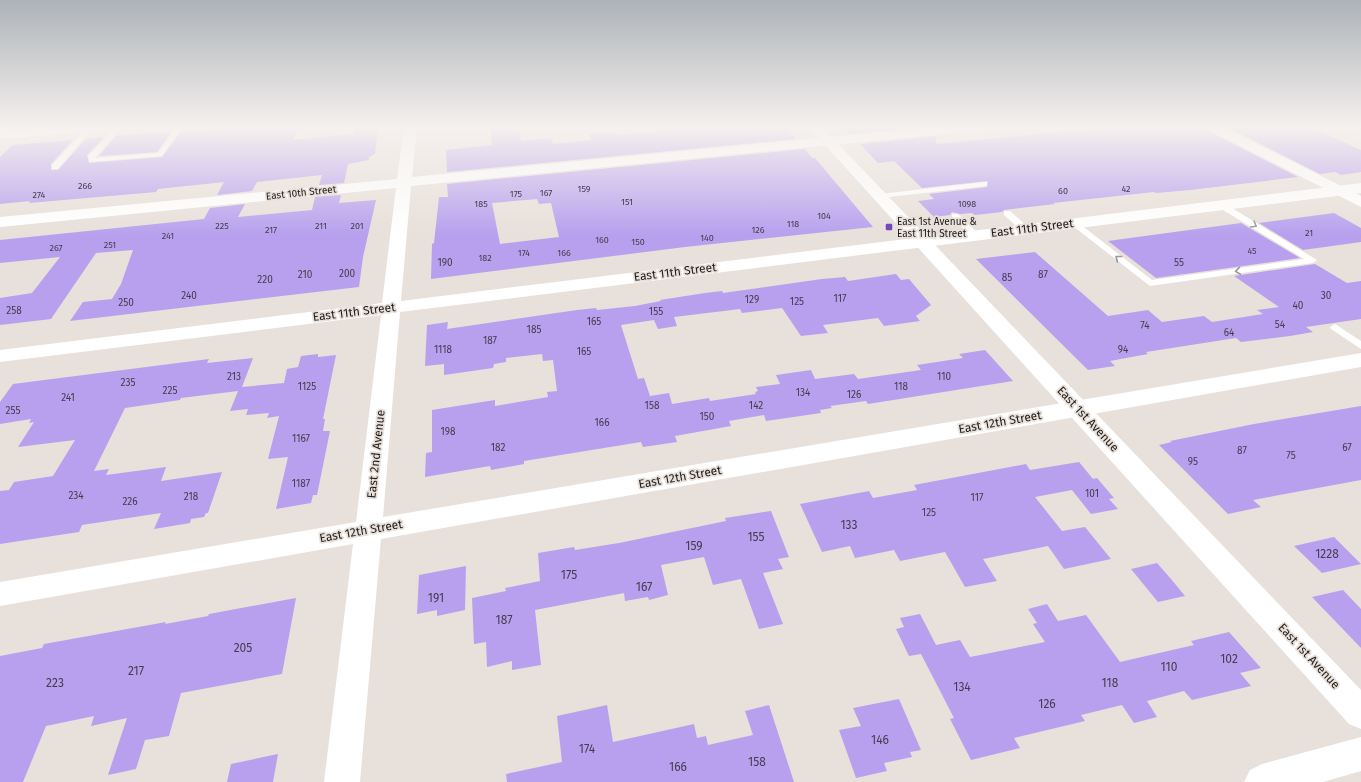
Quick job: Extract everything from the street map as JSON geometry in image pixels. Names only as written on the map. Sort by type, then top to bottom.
[{"type":"street","name":"East 2nd Avenue","points":[[342,782],[406,162]]},
{"type":"street","name":"East 10th Street","points":[[0,222],[404,182],[573,162]]},
{"type":"street","name":"East 1st Avenue","points":[[848,162],[1361,713]]},
{"type":"street","points":[[1289,162],[1354,193]]},
{"type":"street","points":[[1295,162],[1354,193]]},
{"type":"street","name":"East 11th Street","points":[[0,356],[1221,205],[1354,193]]},
{"type":"street","name":"East 12th Street","points":[[0,594],[1361,360]]},
{"type":"street","points":[[1262,782],[1361,754]]},
{"type":"lane","points":[[55,167],[59,162]]},
{"type":"lane","points":[[880,196],[984,184]]},
{"type":"lane","points":[[1073,223],[1150,283],[1313,260],[1221,205]]},
{"type":"lane","points":[[1007,213],[1025,229]]},
{"type":"lane","points":[[956,216],[975,235]]},
{"type":"lane","points":[[1335,327],[1361,346]]},
{"type":"building","points":[[0,162],[52,162],[51,170],[58,170],[65,162],[356,162],[348,164],[344,183],[319,185],[322,175],[257,182],[252,191],[217,195],[224,182],[158,189],[156,192],[29,203],[30,201],[0,204]]},
{"type":"building","points":[[447,162],[548,162],[447,172]]},
{"type":"building","points":[[667,162],[819,162],[873,227],[685,247],[431,279],[432,244],[434,243],[439,197],[448,197],[447,184]],"holes":[[[537,199],[539,204],[551,203],[559,237],[500,244],[492,203]]]},
{"type":"building","points":[[896,162],[1270,162],[1298,177],[1190,190],[1154,192],[1053,203],[1055,204],[975,215],[972,213],[960,214],[952,212],[950,215],[934,217],[918,201],[934,199],[929,194],[987,187],[988,181],[922,188]]},
{"type":"building","points":[[1297,162],[1361,162],[1361,172],[1341,175],[1335,172],[1320,174]]},
{"type":"building","points":[[341,195],[339,203],[376,200],[363,257],[359,287],[70,321],[83,302],[112,299],[121,284],[133,250],[96,253],[51,319],[0,325],[0,298],[32,293],[60,257],[0,263],[0,240],[204,219],[210,208],[245,204],[238,217],[312,210],[315,197]]},
{"type":"building","points":[[1334,213],[1361,228],[1361,242],[1303,250],[1259,223]]},
{"type":"building","points":[[1241,223],[1300,258],[1156,278],[1108,241]]},
{"type":"building","points":[[1035,252],[1108,316],[1148,310],[1162,322],[1204,316],[1212,322],[1263,314],[1257,310],[1279,307],[1234,276],[1315,264],[1347,283],[1361,281],[1361,319],[1306,327],[1313,332],[1290,336],[1241,342],[1236,338],[1146,352],[1148,354],[1110,361],[1115,366],[1088,370],[976,259]]},
{"type":"building","points":[[896,274],[901,280],[909,279],[931,305],[916,316],[920,321],[884,326],[878,318],[823,325],[828,333],[801,336],[782,308],[742,313],[740,309],[674,317],[677,326],[658,329],[654,320],[621,325],[638,379],[644,378],[650,396],[669,393],[672,404],[709,398],[710,401],[756,394],[755,392],[758,391],[756,387],[780,384],[776,375],[811,370],[815,379],[854,374],[858,379],[921,370],[917,365],[963,358],[959,354],[985,350],[1013,381],[868,404],[866,401],[830,406],[832,408],[820,410],[821,413],[766,421],[764,415],[729,421],[731,426],[675,436],[677,442],[643,447],[641,442],[524,461],[524,464],[491,470],[490,466],[425,477],[426,453],[432,452],[432,410],[495,400],[495,406],[548,397],[547,392],[557,391],[553,360],[543,361],[542,354],[506,358],[506,362],[494,364],[493,368],[444,375],[444,364],[425,366],[427,325],[448,322],[447,329],[577,310],[596,308],[597,310],[635,306],[661,301],[660,300],[705,293],[722,291],[723,293],[822,279],[845,277],[848,281]]},
{"type":"building","points":[[318,354],[318,357],[336,355],[323,419],[325,419],[323,431],[330,431],[317,495],[313,495],[311,503],[276,509],[288,457],[268,459],[279,416],[267,418],[269,413],[246,415],[248,409],[230,411],[238,391],[181,398],[180,400],[125,408],[94,471],[109,469],[106,475],[166,467],[161,481],[222,472],[208,513],[206,513],[204,517],[191,519],[190,523],[154,529],[161,513],[82,525],[79,532],[0,544],[0,491],[9,490],[14,482],[53,476],[75,440],[18,447],[34,422],[29,423],[31,419],[0,424],[0,402],[13,384],[209,359],[207,363],[253,358],[242,387],[284,383],[287,369],[298,367],[301,356]]},
{"type":"building","points":[[1361,406],[1361,480],[1253,500],[1261,507],[1228,514],[1159,445],[1172,442],[1170,441],[1254,424]]},
{"type":"building","points":[[1079,462],[1093,479],[1097,478],[1114,498],[1109,499],[1118,509],[1091,514],[1072,490],[1035,497],[1062,531],[1085,527],[1111,559],[1064,569],[1048,546],[983,559],[997,581],[965,587],[945,552],[900,561],[894,550],[855,558],[850,546],[822,552],[800,504],[869,491],[873,498],[917,490],[914,485],[1026,464],[1030,470]]},
{"type":"building","points":[[771,511],[789,557],[778,559],[783,569],[763,573],[783,624],[759,629],[741,579],[713,585],[704,557],[661,565],[668,595],[649,600],[648,597],[625,601],[624,593],[535,610],[541,665],[512,670],[512,661],[487,667],[486,642],[474,644],[472,598],[506,591],[505,588],[540,581],[538,553],[574,547],[575,550],[619,543],[726,521],[725,518]]},
{"type":"building","points":[[1334,537],[1361,564],[1322,573],[1294,546]]},
{"type":"building","points":[[1157,563],[1185,596],[1158,602],[1131,569]]},
{"type":"building","points":[[466,566],[465,610],[437,616],[437,610],[417,614],[419,575]]},
{"type":"building","points":[[1343,590],[1361,609],[1361,648],[1312,597]]},
{"type":"building","points":[[296,598],[282,674],[181,693],[169,736],[145,740],[136,769],[108,775],[127,718],[91,726],[94,716],[46,726],[23,782],[0,782],[0,656],[42,648],[44,644],[166,622],[165,624],[208,616],[209,614]]},
{"type":"building","points":[[1047,604],[1058,621],[1086,615],[1120,662],[1194,645],[1191,641],[1229,632],[1261,668],[1240,673],[1251,686],[1192,700],[1184,691],[1147,701],[1157,717],[1134,723],[1122,705],[1081,715],[1085,721],[1014,738],[1020,748],[971,760],[950,719],[954,718],[921,654],[909,656],[896,629],[904,627],[900,618],[920,614],[936,645],[960,640],[970,657],[1045,642],[1033,624],[1037,623],[1028,609]]},
{"type":"building","points":[[899,699],[921,750],[910,752],[912,757],[884,763],[887,771],[856,778],[839,730],[861,726],[853,708]]},
{"type":"building","points":[[607,705],[613,742],[694,724],[697,738],[706,736],[708,745],[753,735],[745,711],[769,705],[794,782],[507,782],[506,774],[562,762],[557,716]]},
{"type":"building","points":[[278,754],[273,782],[227,782],[231,764]]},
{"type":"place","name":"East 1st Avenue & East 11th Street","points":[[889,227]]}]
